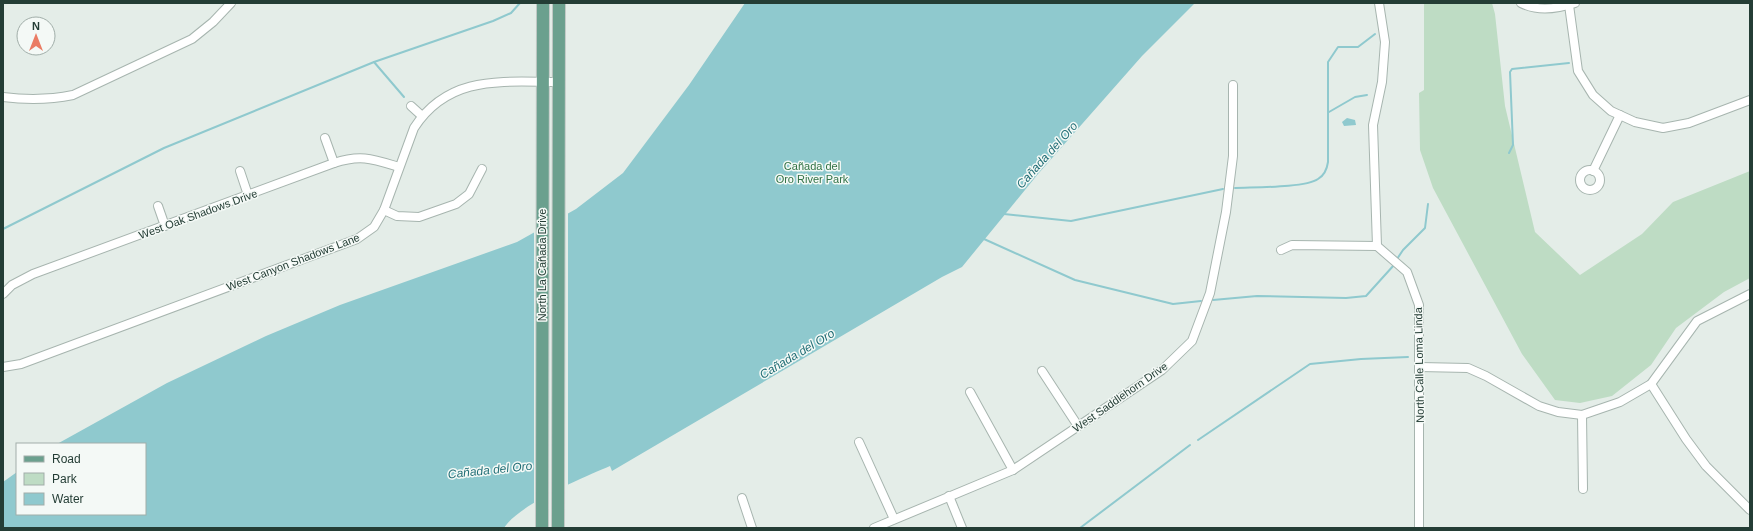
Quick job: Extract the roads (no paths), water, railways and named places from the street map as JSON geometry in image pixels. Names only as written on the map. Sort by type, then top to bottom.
[{"type":"main road","name":"North La Cañada Drive","points":[[542,526],[543,3]]},
{"type":"main road","name":"North La Cañada Drive","points":[[558,3],[558,528]]},
{"type":"street","points":[[3,97],[28,101],[55,99],[73,95],[192,39],[213,22],[231,3]]},
{"type":"street","points":[[1281,250],[1292,245],[1376,246],[1373,125],[1382,82],[1385,42],[1379,3]]},
{"type":"street","points":[[1521,3],[1528,7],[1548,9],[1572,4],[1578,71],[1593,95],[1611,111],[1635,122],[1663,128],[1689,123],[1750,100]]},
{"type":"street","name":"West Canyon Shadows Lane","points":[[3,367],[21,364],[342,246],[367,233],[374,226],[384,210],[409,140],[422,116],[444,97],[465,87],[487,83],[559,82]]},
{"type":"street","name":"West Saddlehorn Drive","points":[[874,528],[1013,470],[1162,370],[1192,341],[1210,293],[1226,212],[1232,156],[1234,85]]},
{"type":"street","points":[[411,106],[422,116]]},
{"type":"street","points":[[1593,171],[1620,115]]},
{"type":"street","points":[[325,138],[334,163]]},
{"type":"street","name":"West Oak Shadows Drive","points":[[3,294],[12,285],[27,276],[348,158],[363,157],[399,167]]},
{"type":"street","points":[[384,210],[398,216],[419,217],[456,204],[469,194],[482,169]]},
{"type":"street","points":[[240,171],[248,195]]},
{"type":"street","points":[[158,206],[165,226]]},
{"type":"street","name":"North Calle Loma Linda","points":[[1376,246],[1407,272],[1419,305],[1419,528]]},
{"type":"street","points":[[1420,367],[1468,368],[1486,376],[1539,406],[1558,412],[1582,415],[1620,402],[1651,384],[1697,321],[1750,294]]},
{"type":"street","points":[[1042,371],[1078,426]]},
{"type":"street","points":[[1651,384],[1673,420],[1706,466],[1750,510]]},
{"type":"street","points":[[970,392],[1013,470]]},
{"type":"street","points":[[1582,415],[1583,488]]},
{"type":"street","points":[[859,442],[894,519]]},
{"type":"street","points":[[949,496],[962,528]]},
{"type":"street","points":[[742,498],[752,528]]},
{"type":"water","name":"Cañada del Oro River Park","points":[[745,3],[1195,3],[1142,56],[1038,174],[962,267],[942,277],[612,471],[610,466],[552,492],[523,510],[504,528],[3,528],[3,482],[16,473],[16,515],[146,515],[146,443],[59,443],[167,383],[266,336],[340,305],[517,242],[576,209],[623,173],[689,85]]},
{"type":"water","points":[[1347,118],[1355,120],[1356,125],[1344,126],[1342,122]]},
{"type":"waterway","points":[[3,229],[164,148],[374,62],[493,21],[511,13],[520,3]]},
{"type":"waterway","points":[[1235,188],[1291,186],[1311,182],[1324,174],[1328,162],[1328,62],[1338,47],[1358,47],[1375,34]]},
{"type":"waterway","points":[[374,62],[404,97]]},
{"type":"waterway","points":[[1509,153],[1513,145],[1510,72],[1512,69],[1569,63]]},
{"type":"waterway","points":[[1329,112],[1355,97],[1367,95]]},
{"type":"waterway","points":[[1004,214],[1071,221],[1223,189]]},
{"type":"waterway","points":[[1397,259],[1403,250],[1425,228],[1428,204]]},
{"type":"waterway","points":[[984,239],[1075,280],[1173,304],[1201,301]]},
{"type":"waterway","points":[[1213,300],[1257,296],[1346,298],[1366,296],[1394,265]]},
{"type":"waterway","points":[[1198,440],[1310,364],[1361,359],[1408,357]]},
{"type":"waterway","points":[[1080,528],[1190,445]]},
{"type":"water label","name":"Cañada del Oro","points":[[1047,155]]},
{"type":"water label","name":"Cañada del Oro","points":[[797,354]]},
{"type":"water label","name":"Cañada del Oro","points":[[490,470]]}]
